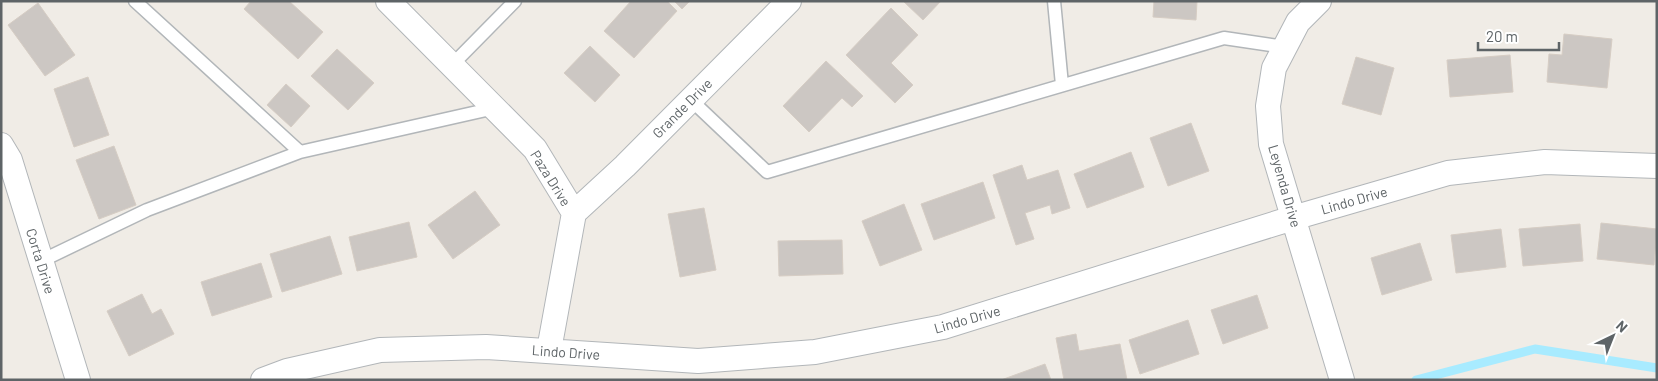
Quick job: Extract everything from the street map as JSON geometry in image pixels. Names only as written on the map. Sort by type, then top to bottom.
[{"type":"street","name":"Paza Drive","points":[[388,1],[535,149],[574,213],[550,350]]},
{"type":"street","name":"Grande Drive","points":[[574,213],[625,166],[789,1]]},
{"type":"street","name":"Leyenda Drive","points":[[1319,1],[1298,22],[1274,68],[1268,106],[1271,144],[1342,380]]},
{"type":"street","name":"Corta Drive","points":[[1,144],[10,160],[78,380]]},
{"type":"street","name":"Lindo Drive","points":[[263,380],[287,372],[380,350],[486,347],[698,361],[815,352],[943,327],[1293,218],[1448,172],[1545,162],[1657,166]]},
{"type":"lane","points":[[135,1],[300,152]]},
{"type":"lane","points":[[452,65],[515,1]]},
{"type":"lane","points":[[1054,1],[1062,85]]},
{"type":"lane","points":[[691,100],[767,172],[1224,38],[1285,47]]},
{"type":"lane","points":[[41,261],[147,210],[300,152],[495,108]]},
{"type":"building","points":[[251,1],[289,1],[323,32],[298,59],[244,9]]},
{"type":"building","points":[[631,1],[667,1],[677,11],[634,58],[604,31]]},
{"type":"building","points":[[674,1],[690,1],[682,9]]},
{"type":"building","points":[[903,1],[941,1],[923,20]]},
{"type":"building","points":[[1154,1],[1197,1],[1196,20],[1153,17]]},
{"type":"building","points":[[38,3],[75,55],[45,76],[8,25]]},
{"type":"building","points":[[891,8],[918,35],[891,63],[913,85],[895,103],[846,55]]},
{"type":"building","points":[[1564,34],[1612,39],[1607,88],[1547,82],[1549,54],[1562,55]]},
{"type":"building","points":[[590,46],[620,75],[595,102],[564,73]]},
{"type":"building","points":[[337,49],[374,83],[348,110],[311,76]]},
{"type":"building","points":[[1510,55],[1513,92],[1450,97],[1447,60]]},
{"type":"building","points":[[1356,57],[1394,68],[1381,115],[1342,104]]},
{"type":"building","points":[[826,61],[863,96],[852,107],[842,98],[809,132],[783,106]]},
{"type":"building","points":[[88,77],[109,135],[74,147],[54,89]]},
{"type":"building","points":[[286,84],[310,106],[291,127],[267,105]]},
{"type":"building","points":[[1191,123],[1209,171],[1168,186],[1150,138]]},
{"type":"building","points":[[114,146],[136,205],[99,219],[76,160]]},
{"type":"building","points":[[1131,152],[1144,187],[1087,208],[1074,174]]},
{"type":"building","points":[[1022,165],[1027,180],[1058,170],[1070,208],[1052,214],[1050,205],[1025,213],[1034,239],[1016,245],[993,175]]},
{"type":"building","points":[[983,182],[995,218],[934,240],[921,204]]},
{"type":"building","points":[[475,191],[500,225],[453,259],[428,225]]},
{"type":"building","points":[[904,204],[922,250],[880,266],[862,221]]},
{"type":"building","points":[[704,208],[716,270],[680,277],[668,214]]},
{"type":"building","points":[[409,222],[417,257],[357,271],[349,237]]},
{"type":"building","points":[[1601,223],[1657,229],[1654,265],[1597,259]]},
{"type":"building","points":[[1580,224],[1583,261],[1523,266],[1519,229]]},
{"type":"building","points":[[1501,229],[1506,267],[1456,273],[1451,235]]},
{"type":"building","points":[[330,236],[342,274],[282,292],[270,254]]},
{"type":"building","points":[[842,240],[843,274],[779,276],[778,241]]},
{"type":"building","points":[[1420,243],[1432,280],[1382,295],[1371,258]]},
{"type":"building","points":[[261,263],[272,297],[212,316],[201,282]]},
{"type":"building","points":[[142,294],[152,314],[161,309],[174,334],[129,356],[107,311]]},
{"type":"building","points":[[1257,295],[1268,328],[1223,344],[1211,310]]},
{"type":"building","points":[[1188,320],[1199,354],[1140,374],[1129,340]]},
{"type":"building","points":[[1076,334],[1079,351],[1120,344],[1127,380],[1064,380],[1056,338]]},
{"type":"building","points":[[1045,364],[1051,380],[1001,380]]},
{"type":"waterway","points":[[1416,380],[1535,349],[1657,368]]}]
